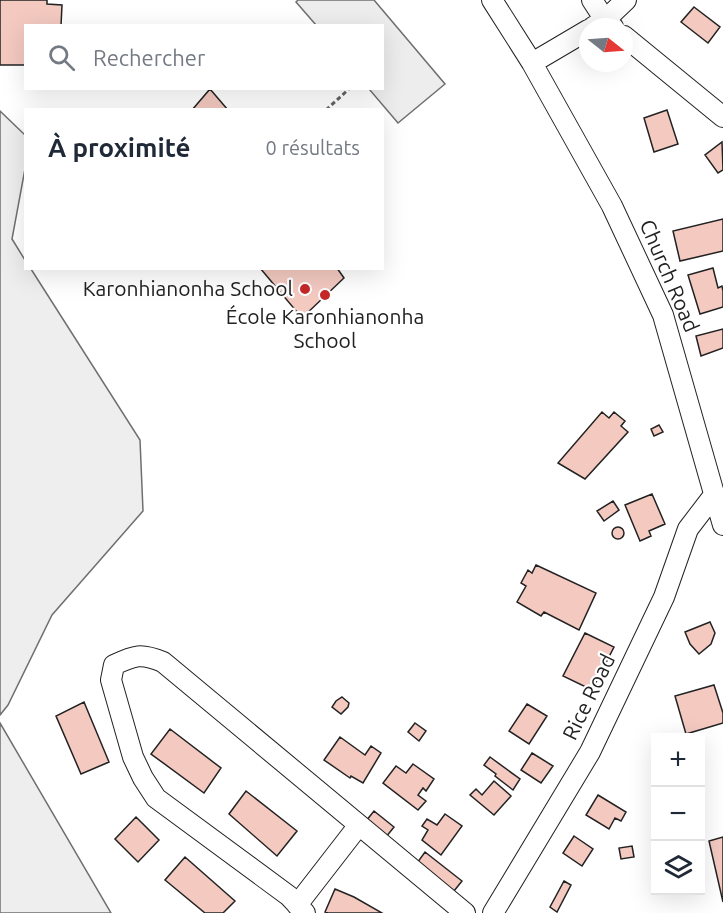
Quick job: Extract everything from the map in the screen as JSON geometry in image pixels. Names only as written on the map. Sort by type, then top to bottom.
[{"type":"street","name":"Church Road","points":[[492,0],[532,63],[612,206],[663,315],[723,525]]},
{"type":"street","points":[[592,0],[601,18]]},
{"type":"street","points":[[610,18],[626,0]]},
{"type":"street","points":[[532,63],[579,35]]},
{"type":"street","points":[[633,43],[723,117]]},
{"type":"street","name":"Rice Road","points":[[493,913],[590,752],[664,597],[688,529],[714,495]]},
{"type":"street","points":[[359,825],[301,909],[289,896],[156,798],[133,757],[111,680],[114,665],[134,656],[147,656],[163,662],[465,913]]},
{"type":"path","points":[[328,108],[348,90]]},
{"type":"shaded area","points":[[298,0],[374,0],[445,84],[398,123],[370,90],[384,90],[384,24],[315,24],[296,2]]},
{"type":"shaded area","points":[[0,111],[24,134],[24,174],[12,239],[24,258],[24,270],[32,270],[140,440],[143,511],[52,615],[8,705],[0,715]]},
{"type":"shaded area","points":[[0,723],[111,913],[0,913]]},
{"type":"building","points":[[0,0],[47,0],[47,4],[62,5],[61,24],[24,24],[24,65],[0,65]]},
{"type":"building","points":[[694,7],[720,27],[708,43],[681,22]]},
{"type":"building","points":[[211,90],[226,108],[194,108]]},
{"type":"building","points":[[667,110],[678,144],[654,152],[644,118]]},
{"type":"building","points":[[722,142],[723,170],[718,173],[705,155]]},
{"type":"building","points":[[723,219],[723,251],[680,261],[673,231]]},
{"type":"building","points":[[713,268],[718,288],[722,286],[723,307],[700,314],[688,275]]},
{"type":"building","name":"Karonhianonha School","points":[[262,270],[338,270],[344,278],[302,318]]},
{"type":"building","points":[[723,329],[723,348],[701,356],[696,336]]},
{"type":"building","points":[[602,412],[609,418],[614,412],[625,421],[621,426],[628,432],[585,479],[558,463]]},
{"type":"building","points":[[659,425],[663,432],[654,436],[651,429]]},
{"type":"building","points":[[652,494],[665,524],[649,531],[651,536],[640,541],[625,505]]},
{"type":"building","points":[[613,501],[619,510],[604,521],[597,511]]},
{"type":"building","points":[[618,527],[624,533],[618,539],[612,533]]},
{"type":"building","points":[[536,565],[596,593],[579,630],[544,612],[541,616],[517,602],[526,586],[521,583],[528,570],[532,573]]},
{"type":"building","points":[[710,622],[715,633],[711,644],[699,654],[690,644],[685,632]]},
{"type":"building","points":[[585,633],[614,647],[592,690],[563,676]]},
{"type":"building","points":[[714,685],[723,713],[723,723],[686,733],[675,696]]},
{"type":"building","points":[[342,697],[349,703],[341,714],[332,707]]},
{"type":"building","points":[[84,702],[109,762],[81,774],[56,716]]},
{"type":"building","points":[[527,704],[547,716],[529,744],[509,731]]},
{"type":"building","points":[[415,723],[426,731],[419,741],[408,732]]},
{"type":"building","points":[[170,729],[221,768],[204,793],[151,754]]},
{"type":"building","points":[[340,737],[365,755],[371,746],[381,753],[363,783],[351,776],[350,778],[324,760]]},
{"type":"building","points":[[532,753],[553,766],[541,783],[521,770]]},
{"type":"building","points":[[490,757],[520,779],[513,790],[484,765]]},
{"type":"building","points":[[413,764],[434,779],[426,791],[423,788],[418,795],[426,801],[418,810],[383,783],[396,766],[406,773]]},
{"type":"building","points":[[494,781],[511,796],[494,815],[470,795],[476,789],[482,795]]},
{"type":"building","points":[[246,791],[297,831],[277,856],[229,814]]},
{"type":"building","points":[[598,795],[626,812],[621,821],[615,818],[609,829],[586,815]]},
{"type":"building","points":[[374,811],[394,827],[386,837],[366,821]]},
{"type":"building","points":[[445,814],[462,826],[441,855],[422,840],[428,830],[422,826],[427,819],[437,825]]},
{"type":"building","points":[[136,817],[159,840],[138,862],[115,839]]},
{"type":"building","points":[[574,836],[593,849],[582,866],[563,853]]},
{"type":"building","points":[[723,837],[723,902],[709,841]]},
{"type":"building","points":[[632,846],[634,857],[621,859],[619,848]]},
{"type":"building","points":[[425,852],[462,881],[454,891],[417,863]]},
{"type":"building","points":[[185,857],[235,901],[223,913],[205,913],[165,880]]},
{"type":"building","points":[[564,881],[571,885],[557,912],[550,907]]},
{"type":"building","points":[[335,889],[354,897],[382,913],[325,912]]},
{"type":"place","name":"Karonhianonha School","points":[[305,289]]},
{"type":"place","name":"École Karonhianonha School","points":[[325,295]]}]
